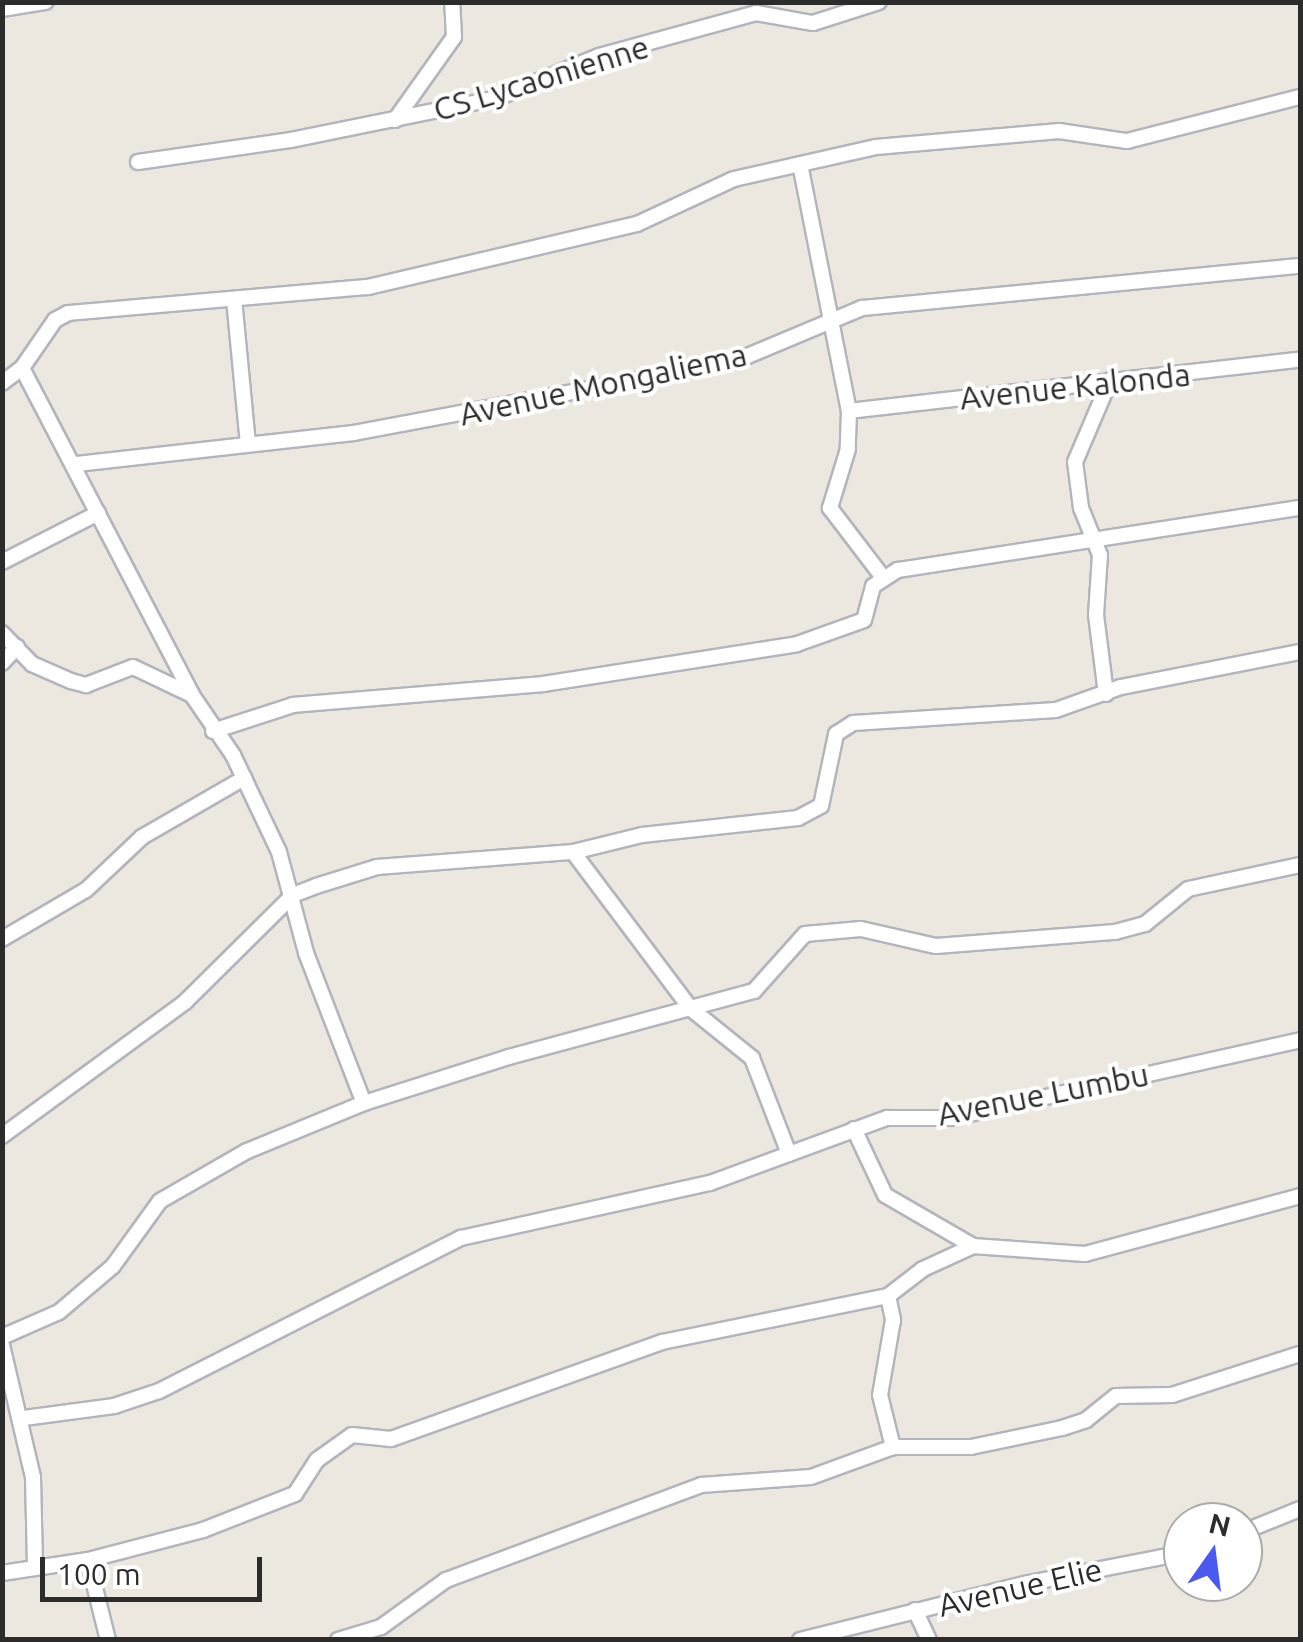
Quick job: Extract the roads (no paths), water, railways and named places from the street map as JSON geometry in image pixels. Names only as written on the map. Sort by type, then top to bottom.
[{"type":"street","points":[[2,10],[44,2]]},
{"type":"street","points":[[394,121],[454,37],[452,2]]},
{"type":"street","name":"CS Lycaonienne","points":[[138,162],[394,121],[496,98],[599,56],[756,14],[813,23],[880,2]]},
{"type":"street","points":[[2,383],[22,368],[54,320],[68,314],[331,293],[417,277],[637,224],[734,179],[876,146],[1012,133],[1077,132],[1127,142],[1300,97]]},
{"type":"street","points":[[800,164],[849,412],[848,448],[830,508],[882,576]]},
{"type":"street","name":"Avenue Mongaliema","points":[[77,464],[421,422],[733,362],[862,308],[1300,266]]},
{"type":"street","points":[[234,299],[248,444]]},
{"type":"street","name":"Avenue Kalonda","points":[[849,412],[1300,360]]},
{"type":"street","points":[[22,368],[77,464],[98,513],[192,695],[244,778],[293,895],[306,953],[364,1103]]},
{"type":"street","points":[[1106,694],[1096,536],[1081,508],[1075,462],[1110,380]]},
{"type":"street","points":[[882,576],[1096,536],[1300,508]]},
{"type":"street","points":[[2,562],[98,513]]},
{"type":"street","points":[[213,731],[293,705],[543,684],[797,644],[864,620],[882,576]]},
{"type":"street","points":[[2,633],[32,664],[71,681],[86,684],[134,667],[192,695]]},
{"type":"street","points":[[2,663],[17,648]]},
{"type":"street","points":[[2,1136],[185,1002],[293,895],[377,867],[573,852],[642,835],[798,818],[820,806],[836,734],[853,723],[1056,710],[1106,694],[1300,652]]},
{"type":"street","points":[[2,939],[86,890],[142,838],[244,778]]},
{"type":"street","points":[[573,852],[690,1008],[752,1058],[788,1154]]},
{"type":"street","points":[[2,1337],[59,1312],[113,1266],[160,1201],[247,1151],[364,1103],[766,984],[805,934],[861,929],[936,946],[1115,932],[1145,924],[1188,888],[1300,865]]},
{"type":"street","name":"Avenue Lumbu","points":[[24,1418],[114,1406],[159,1391],[461,1238],[692,1187],[887,1118],[952,1118],[1300,1040]]},
{"type":"street","points":[[854,1129],[885,1194],[973,1246],[1084,1254],[1300,1196]]},
{"type":"street","points":[[2,1573],[88,1560],[203,1530],[295,1494],[317,1460],[352,1435],[392,1439],[662,1342],[888,1296],[922,1269],[973,1246]]},
{"type":"street","points":[[888,1296],[893,1320],[880,1396],[894,1447]]},
{"type":"street","points":[[2,1346],[24,1418],[36,1497],[34,1567]]},
{"type":"street","points":[[338,1640],[382,1628],[446,1580],[701,1485],[811,1477],[894,1447],[971,1447],[1062,1428],[1086,1420],[1116,1396],[1172,1395],[1300,1354]]},
{"type":"street","points":[[1263,1524],[1300,1509]]},
{"type":"street","name":"Avenue Elie","points":[[800,1640],[915,1610],[1163,1557]]},
{"type":"street","points":[[88,1560],[108,1640]]},
{"type":"street","points":[[915,1610],[929,1640]]}]
